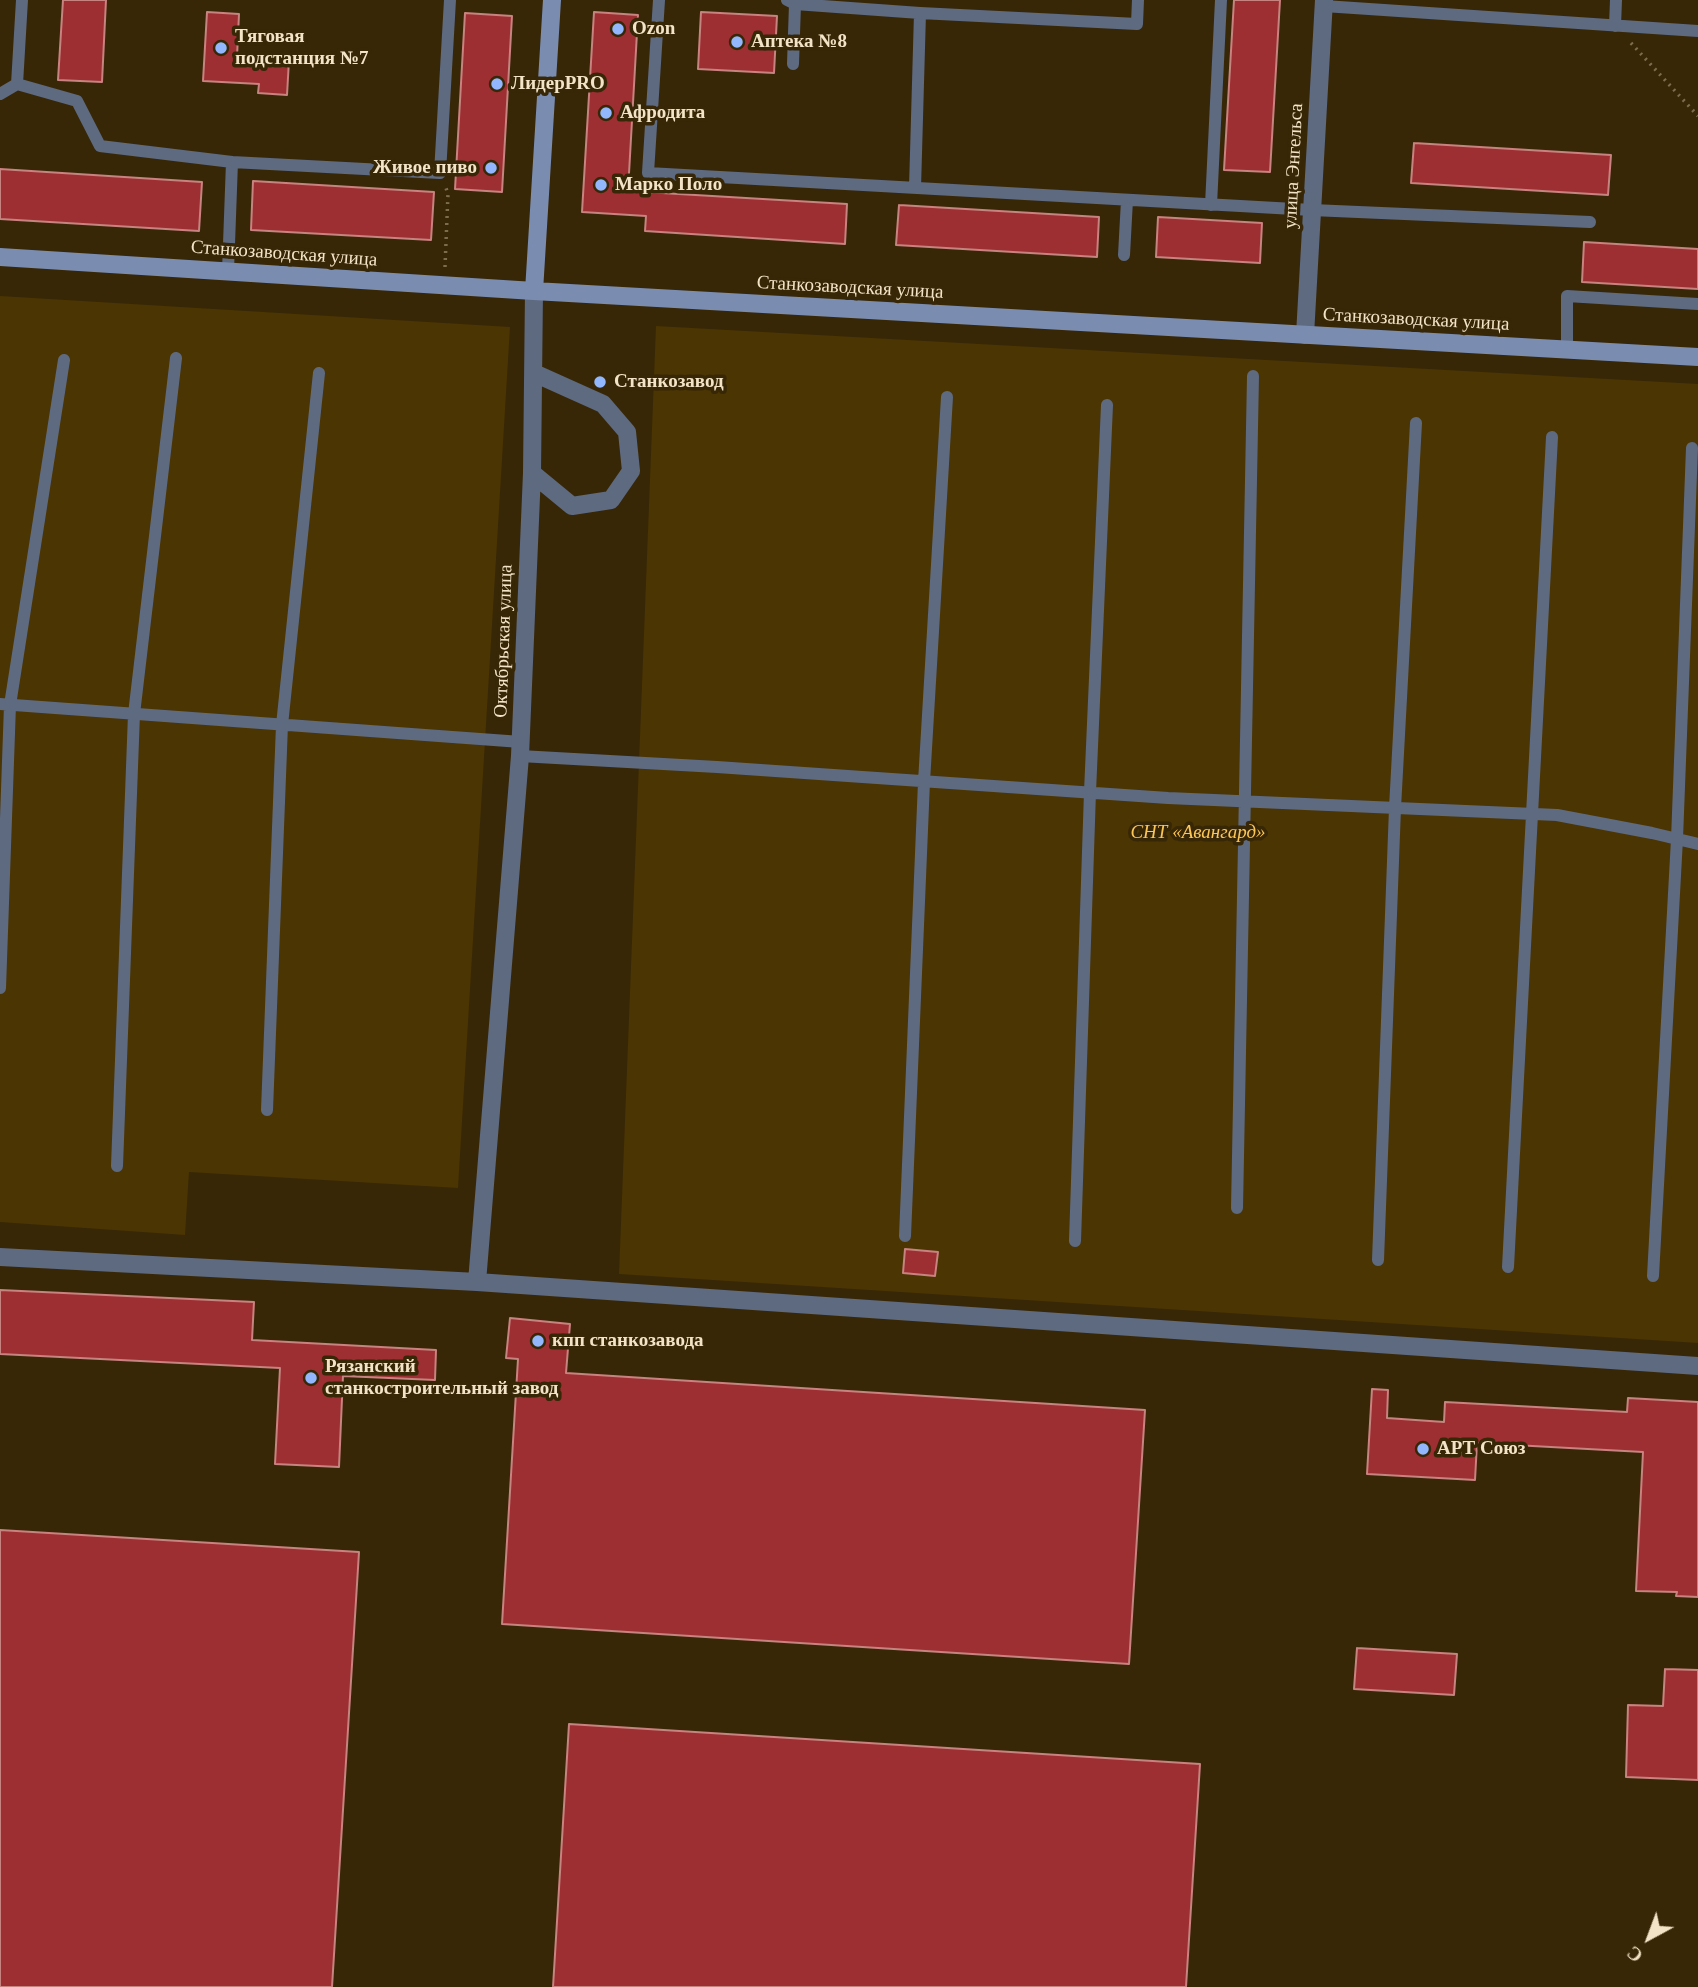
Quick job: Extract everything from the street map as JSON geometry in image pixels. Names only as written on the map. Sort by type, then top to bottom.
[{"type":"street","name":"Октябрьская улица","points":[[477,1282],[521,749],[533,473],[534,290],[552,0]]},
{"type":"street","name":"улица Энгельса","points":[[1306,335],[1324,3]]},
{"type":"street","name":"Станкозаводская улица","points":[[0,257],[1698,357]]},
{"type":"street","points":[[533,473],[572,506],[611,500],[631,471],[627,432],[603,404],[534,373]]},
{"type":"street","points":[[0,1257],[477,1282],[1698,1366]]},
{"type":"lane","points":[[17,84],[22,0]]},
{"type":"lane","points":[[0,94],[17,84],[77,101],[100,146],[232,162],[440,173],[450,0]]},
{"type":"lane","points":[[659,0],[648,173],[1211,205],[1590,222]]},
{"type":"lane","points":[[793,64],[791,2],[920,13],[1137,24],[1138,0]]},
{"type":"lane","points":[[1211,205],[1221,0]]},
{"type":"lane","points":[[1615,26],[1616,0]]},
{"type":"lane","points":[[1324,3],[1698,32]]},
{"type":"lane","points":[[915,188],[920,13]]},
{"type":"lane","points":[[228,271],[232,162]]},
{"type":"lane","points":[[1124,255],[1127,200]]},
{"type":"lane","points":[[1567,349],[1567,296],[1698,303]]},
{"type":"lane","points":[[117,1166],[134,714],[176,358]]},
{"type":"lane","points":[[0,988],[5,705],[64,360]]},
{"type":"lane","points":[[267,1111],[282,725],[319,373]]},
{"type":"lane","points":[[1237,1209],[1253,376]]},
{"type":"lane","points":[[905,1236],[924,782],[947,397]]},
{"type":"lane","points":[[1075,1241],[1090,792],[1107,405]]},
{"type":"lane","points":[[1377,1260],[1395,808],[1416,423]]},
{"type":"lane","points":[[1508,1267],[1552,437]]},
{"type":"lane","points":[[1653,1276],[1677,839],[1692,448]]},
{"type":"lane","points":[[5,705],[282,725],[521,749],[924,782],[1243,802],[1557,815],[1698,844]]},
{"type":"path","points":[[1615,26],[1698,116]]},
{"type":"path","points":[[440,173],[448,194],[444,285]]},
{"type":"green space","points":[[0,296],[510,327],[458,1188],[189,1172],[185,1235],[0,1222]]},
{"type":"green space","name":"СНТ «Авангард»","points":[[656,326],[1698,384],[1698,1343],[619,1274]]},
{"type":"building","points":[[63,0],[106,0],[102,82],[58,80]]},
{"type":"building","points":[[1234,0],[1280,0],[1270,172],[1224,170]]},
{"type":"building","points":[[207,12],[239,14],[237,57],[289,60],[287,95],[258,93],[259,84],[203,81]]},
{"type":"building","points":[[594,12],[638,15],[628,191],[847,204],[845,244],[645,231],[646,216],[582,212]]},
{"type":"building","name":"Аптека №8","points":[[701,12],[777,16],[774,73],[698,69]]},
{"type":"building","points":[[465,13],[512,16],[502,192],[455,189]]},
{"type":"building","points":[[1414,143],[1611,155],[1608,195],[1411,183]]},
{"type":"building","points":[[0,169],[202,182],[199,231],[0,219]]},
{"type":"building","points":[[253,181],[434,192],[431,240],[251,230]]},
{"type":"building","points":[[899,205],[1099,217],[1097,257],[896,245]]},
{"type":"building","points":[[1158,217],[1262,223],[1260,263],[1156,257]]},
{"type":"building","points":[[1584,242],[1698,249],[1698,289],[1582,282]]},
{"type":"building","points":[[905,1249],[938,1252],[935,1276],[903,1273]]},
{"type":"building","name":"Рязанский станкостроительный завод","points":[[0,1290],[254,1302],[252,1340],[436,1350],[435,1380],[343,1376],[339,1467],[275,1464],[280,1368],[0,1354]]},
{"type":"building","points":[[510,1318],[570,1324],[566,1373],[1145,1410],[1129,1664],[502,1624],[518,1359],[506,1358]]},
{"type":"building","points":[[1372,1389],[1388,1390],[1387,1418],[1444,1422],[1445,1402],[1627,1412],[1628,1398],[1698,1402],[1698,1597],[1676,1596],[1677,1592],[1636,1591],[1643,1452],[1477,1443],[1475,1480],[1367,1474]]},
{"type":"building","points":[[0,1530],[359,1552],[332,1987],[0,1987]]},
{"type":"building","points":[[1357,1648],[1457,1654],[1454,1695],[1354,1689]]},
{"type":"building","points":[[1665,1669],[1698,1670],[1698,1780],[1626,1777],[1628,1705],[1663,1706]]},
{"type":"building","points":[[569,1724],[1200,1764],[1186,1987],[553,1987]]},
{"type":"place","name":"Ozon","points":[[618,29]]},
{"type":"place","name":"Аптека №8","points":[[737,42]]},
{"type":"place","name":"Тяговая подстанция №7","points":[[221,48]]},
{"type":"place","name":"ЛидерPRO","points":[[497,84]]},
{"type":"place","name":"Афродита","points":[[606,113]]},
{"type":"place","name":"Живое пиво","points":[[491,168]]},
{"type":"place","name":"Марко Поло","points":[[601,185]]},
{"type":"place","name":"Станкозавод","points":[[600,382]]},
{"type":"place","name":"кпп станкозавода","points":[[538,1341]]},
{"type":"place","name":"Рязанский станкостроительный завод","points":[[311,1378]]},
{"type":"place","name":"АРТ Союз","points":[[1423,1449]]}]
